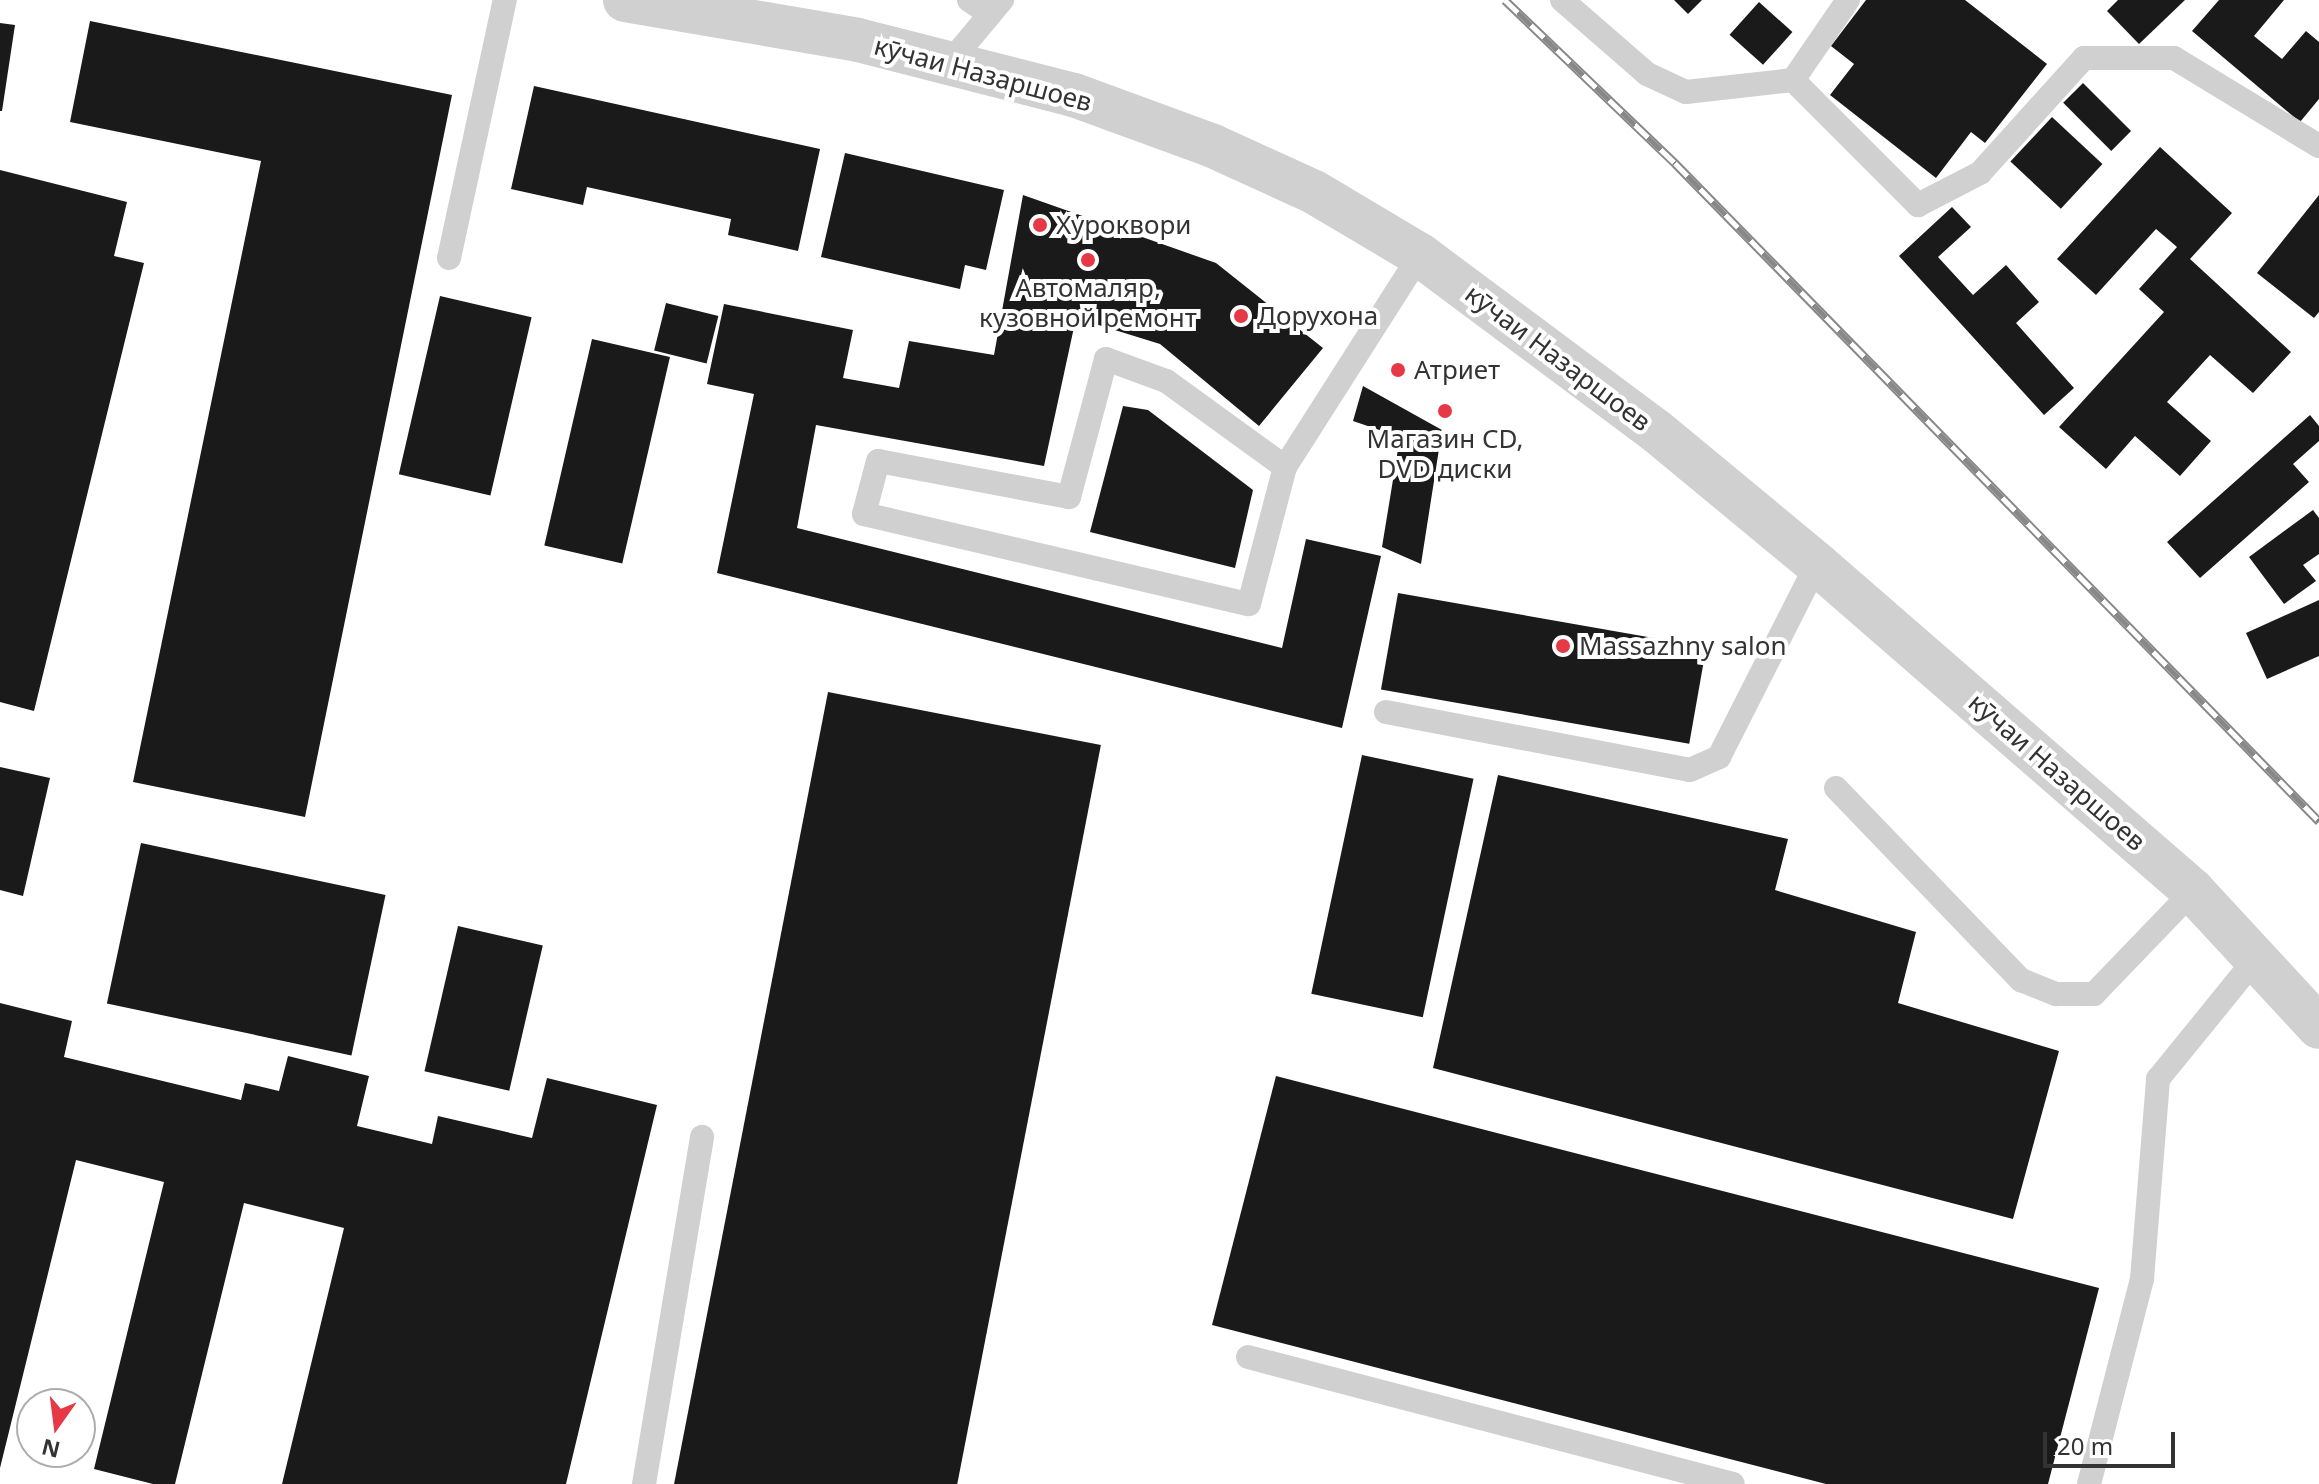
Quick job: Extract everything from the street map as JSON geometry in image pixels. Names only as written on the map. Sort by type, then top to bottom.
[{"type":"street","name":"кӯчаи Назаршоев","points":[[625,0],[951,61],[1074,95],[1213,146],[1314,192],[1420,255],[1655,430],[1817,564],[2193,891],[2319,1027]]},
{"type":"lane","points":[[449,258],[505,0]]},
{"type":"lane","points":[[951,61],[996,7],[969,0]]},
{"type":"lane","points":[[1562,0],[1647,74],[1686,92],[1793,80],[1848,0]]},
{"type":"lane","points":[[1793,80],[1918,205],[1980,173],[2084,58],[2174,58],[2319,146]]},
{"type":"lane","points":[[1285,467],[1166,381],[1106,359],[1069,497],[878,461],[864,514],[1249,604],[1285,467],[1420,255]]},
{"type":"lane","points":[[1386,712],[1690,770],[1719,757],[1817,564]]},
{"type":"lane","points":[[1836,788],[2021,980],[2056,994],[2094,994],[2193,891]]},
{"type":"lane","points":[[2089,1484],[2142,1279],[2158,1079],[2257,957]]},
{"type":"lane","points":[[644,1484],[702,1137]]},
{"type":"lane","points":[[1248,1357],[1733,1484]]},
{"type":"building","points":[[1674,0],[1702,0],[1688,14]]},
{"type":"building","points":[[1866,0],[1965,0],[2047,64],[1985,143],[1971,132],[1936,178],[1830,95],[1854,64],[1831,46]]},
{"type":"building","points":[[2118,0],[2185,0],[2139,44],[2107,11]]},
{"type":"building","points":[[2219,0],[2284,0],[2254,36],[2282,59],[2306,31],[2319,42],[2319,99],[2300,122],[2192,31]]},
{"type":"building","points":[[1759,2],[1792,32],[1763,65],[1730,35]]},
{"type":"building","points":[[90,21],[452,95],[305,817],[133,782],[261,161],[70,122]]},
{"type":"building","points":[[0,23],[15,25],[2,111],[0,111]]},
{"type":"building","points":[[2083,83],[2131,131],[2111,151],[2063,103]]},
{"type":"building","points":[[534,86],[820,149],[798,251],[728,235],[731,219],[587,187],[583,205],[511,189]]},
{"type":"building","points":[[2052,117],[2102,164],[2061,209],[2010,162]]},
{"type":"building","points":[[2160,147],[2232,213],[2190,259],[2291,352],[2253,393],[2210,355],[2167,402],[2211,441],[2180,476],[2135,436],[2106,469],[2059,427],[2164,312],[2139,289],[2177,247],[2156,229],[2096,295],[2057,259]]},
{"type":"building","points":[[845,153],[1004,190],[986,270],[965,265],[960,289],[821,257]]},
{"type":"building","points":[[0,170],[127,202],[114,256],[144,263],[34,711],[0,702]]},
{"type":"building","points":[[1023,195],[1216,263],[1323,348],[1259,426],[1160,344],[1076,318],[1044,466],[816,425],[797,528],[1282,648],[1306,539],[1381,556],[1342,728],[717,573],[754,394],[707,384],[724,304],[853,330],[843,378],[899,388],[909,341],[994,355]]},
{"type":"building","points":[[2319,195],[2319,312],[2314,318],[2257,273]]},
{"type":"building","points":[[1952,207],[1971,227],[1938,257],[1973,295],[2006,265],[2039,302],[2016,323],[2074,388],[2044,415],[1899,256]]},
{"type":"building","points":[[440,296],[532,317],[490,495],[399,474]]},
{"type":"building","points":[[666,303],[718,316],[707,364],[654,351]]},
{"type":"building","points":[[592,339],[670,357],[622,564],[544,546]]},
{"type":"building","points":[[1363,386],[1442,430],[1421,564],[1382,547],[1400,437],[1353,421]]},
{"type":"building","points":[[1123,406],[1148,410],[1253,490],[1235,568],[1090,532]]},
{"type":"building","points":[[2310,415],[2319,426],[2319,441],[2293,464],[2309,482],[2200,578],[2167,542]]},
{"type":"building","points":[[2313,510],[2319,518],[2319,554],[2303,565],[2316,581],[2284,604],[2249,557]]},
{"type":"building","points":[[1398,593],[1706,647],[1689,744],[1381,690]]},
{"type":"building","points":[[2319,600],[2319,656],[2267,679],[2246,633]]},
{"type":"building","points":[[828,692],[1101,745],[957,1484],[674,1484]]},
{"type":"building","points":[[1362,755],[1474,779],[1423,1017],[1311,994]]},
{"type":"building","points":[[0,767],[50,778],[23,896],[0,890]]},
{"type":"building","points":[[1498,775],[1788,839],[1775,890],[1916,932],[1898,1003],[2059,1051],[2013,1219],[1433,1068]]},
{"type":"building","points":[[141,843],[386,895],[351,1055],[107,1003]]},
{"type":"building","points":[[458,926],[543,946],[509,1091],[424,1071]]},
{"type":"building","points":[[0,1003],[72,1021],[64,1057],[241,1100],[245,1083],[279,1091],[288,1056],[369,1076],[357,1126],[432,1144],[438,1116],[532,1138],[547,1078],[657,1105],[566,1484],[282,1484],[344,1228],[244,1203],[175,1484],[153,1484],[94,1469],[164,1182],[76,1160],[20,1388],[16,1388],[16,1403],[0,1468]]},
{"type":"building","points":[[1276,1076],[2099,1288],[2048,1484],[1826,1484],[1212,1325]]},
{"type":"railway","points":[[1505,0],[1675,163],[2319,821]]},
{"type":"place","name":"Хуроквори","points":[[1040,225]]},
{"type":"place","name":"Автомаляр, кузовной ремонт","points":[[1088,260]]},
{"type":"place","name":"Дорухона","points":[[1241,316]]},
{"type":"place","name":"Атриет","points":[[1398,370]]},
{"type":"place","name":"Магазин CD, DVD диски","points":[[1445,411]]},
{"type":"place","name":"Massazhny salon","points":[[1563,646]]}]
